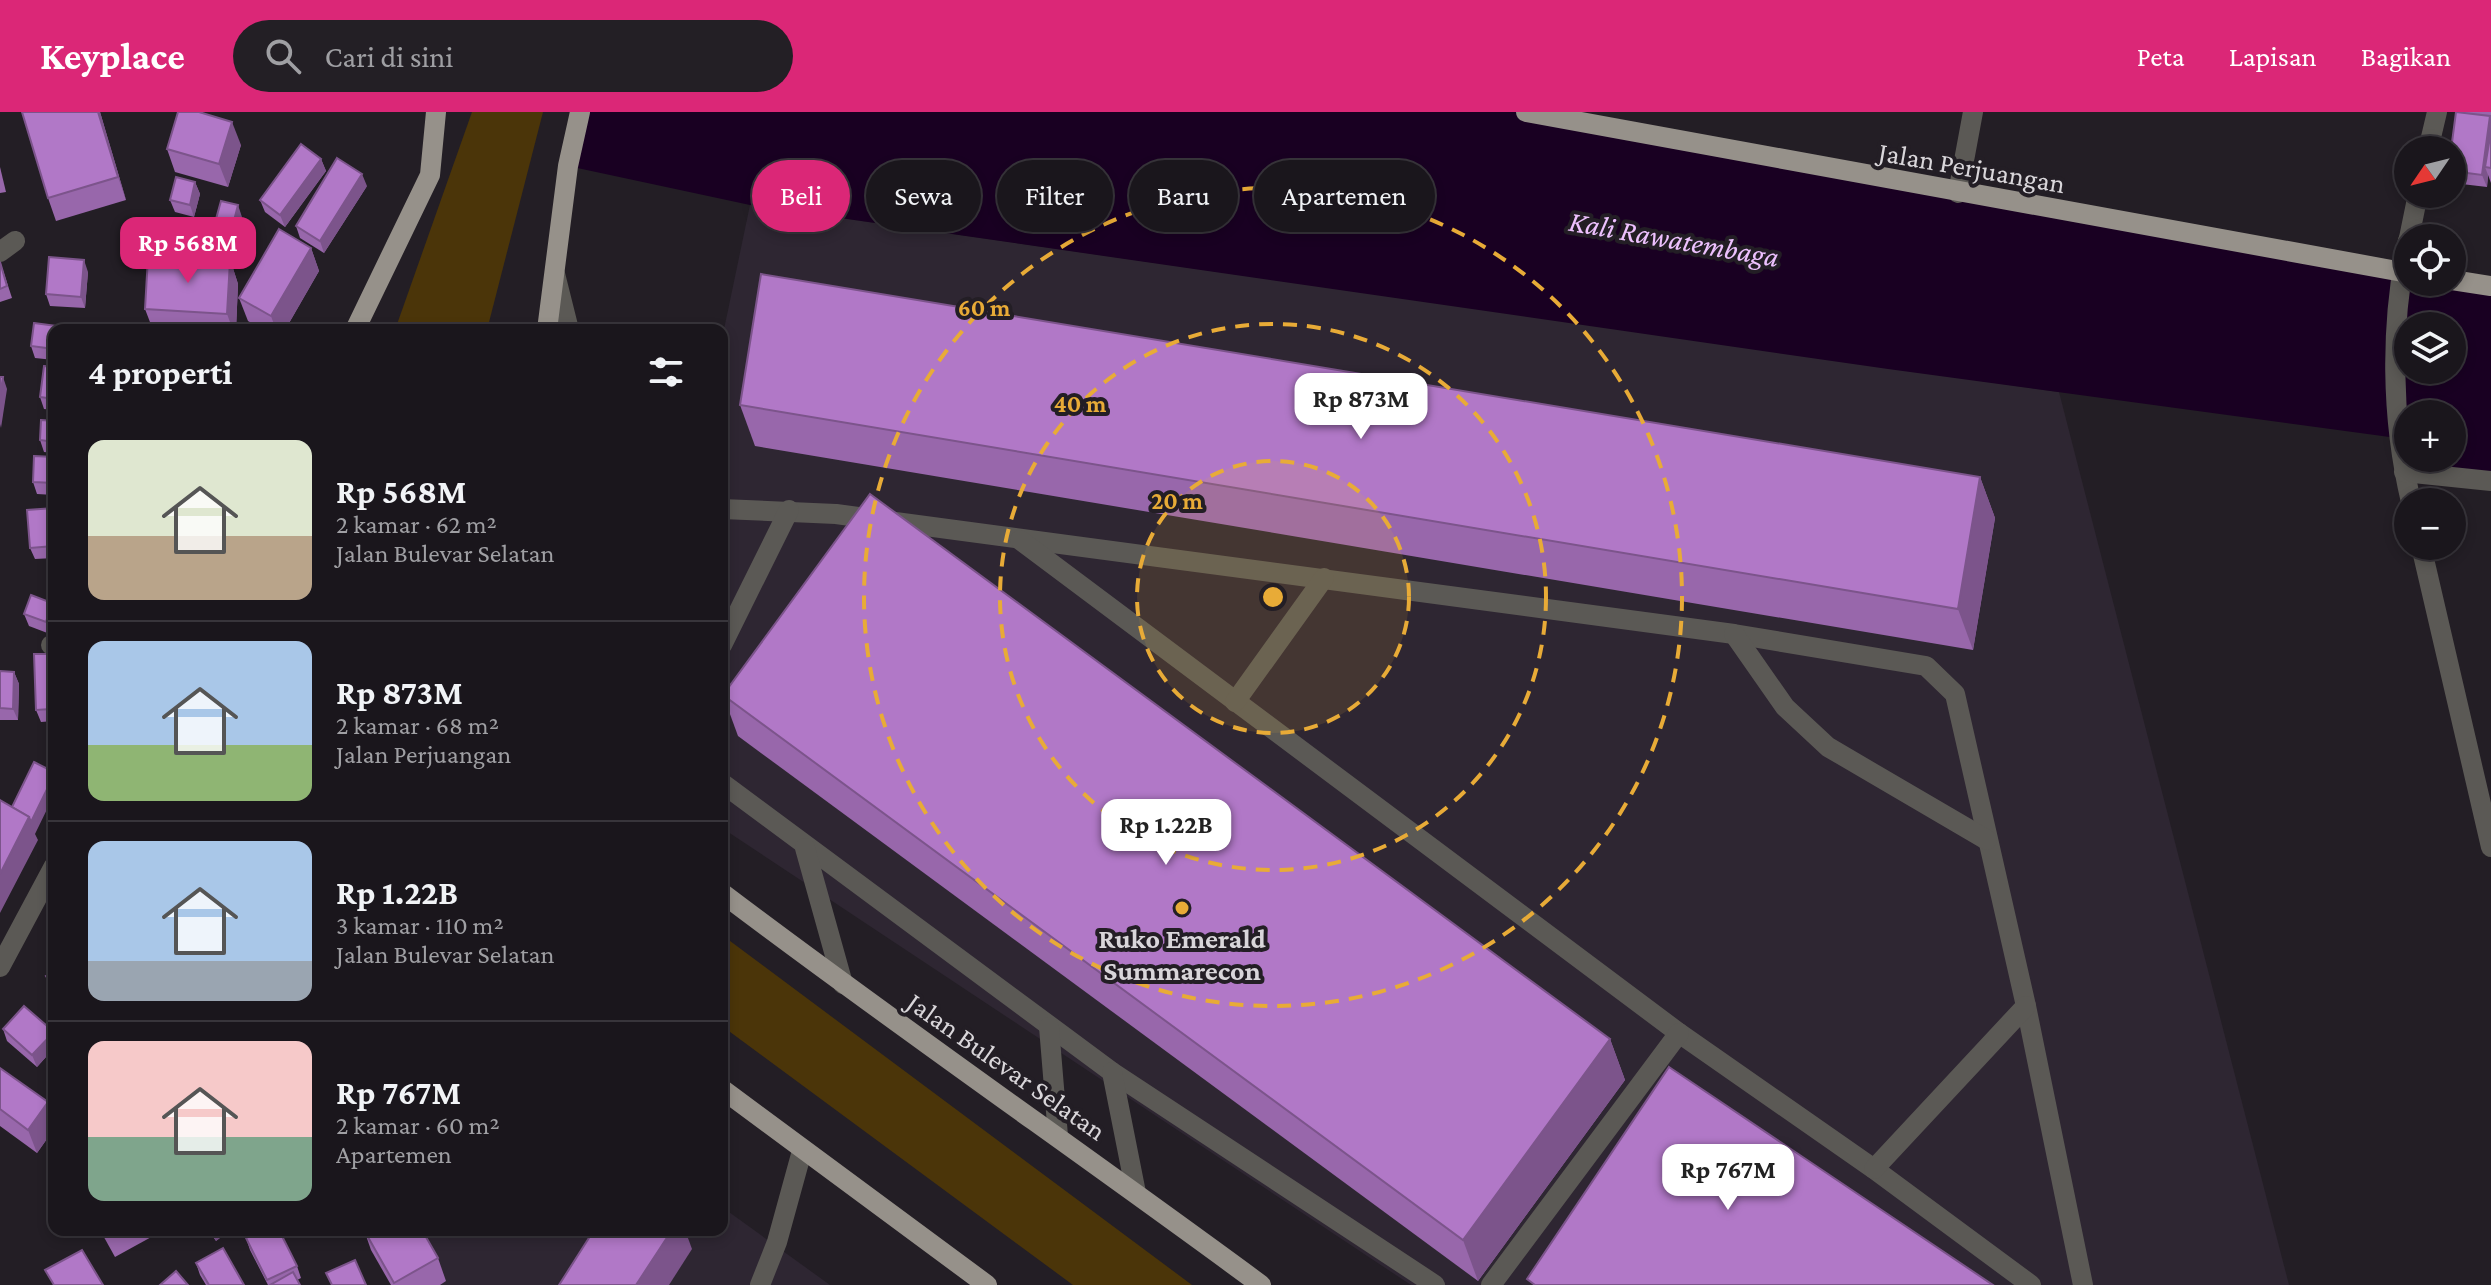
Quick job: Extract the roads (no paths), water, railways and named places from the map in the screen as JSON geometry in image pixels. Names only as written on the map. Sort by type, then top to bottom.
[{"type":"main road","points":[[548,324],[553,266],[580,112]]},
{"type":"main road","name":"Jalan Perjuangan","points":[[1526,112],[2394,270]]},
{"type":"main road","points":[[358,324],[430,175],[431,115]]},
{"type":"main road","points":[[2466,282],[2491,286]]},
{"type":"main road","name":"Jalan Bulevar Selatan","points":[[728,898],[1261,1285]]},
{"type":"main road","points":[[728,1094],[987,1285]]},
{"type":"street","points":[[1958,193],[1973,112]]},
{"type":"street","points":[[2431,136],[2437,112]]},
{"type":"street","points":[[553,266],[568,324]]},
{"type":"street","points":[[2397,400],[2396,313],[2400,296]]},
{"type":"street","points":[[2408,488],[2404,472],[2491,481]]},
{"type":"street","points":[[728,509],[789,510],[1324,578],[1734,634],[1926,666],[1955,694],[2026,1006],[2083,1285]]},
{"type":"street","points":[[728,633],[789,510]]},
{"type":"street","points":[[1017,538],[1679,1033],[1874,1169],[2031,1285]]},
{"type":"street","points":[[2424,560],[2491,847]]},
{"type":"street","points":[[1235,702],[1324,578]]},
{"type":"street","points":[[1734,634],[1785,707],[1828,747],[1987,840]]},
{"type":"street","points":[[728,788],[805,848],[1112,1072],[1435,1285]]},
{"type":"street","points":[[805,848],[843,984]]},
{"type":"street","points":[[0,967],[48,877]]},
{"type":"street","points":[[1874,1169],[2026,1006]]},
{"type":"street","points":[[1049,1027],[1058,1136]]},
{"type":"street","points":[[1491,1285],[1679,1033]]},
{"type":"street","points":[[1112,1072],[1136,1193]]},
{"type":"street","points":[[760,1285],[777,1242],[802,1151]]},
{"type":"water","name":"Kali Rawatembaga","points":[[580,112],[1526,112],[2394,279],[2394,296],[2466,296],[2466,285],[2491,286],[2491,481],[2404,472],[2466,472],[2466,400],[2394,400],[2394,438],[1888,369],[937,232],[981,232],[981,160],[866,160],[866,222],[850,219],[850,160],[752,160],[750,205],[568,166]]},
{"type":"place","name":"Ruko Emerald Summarecon","points":[[1182,908]]}]
